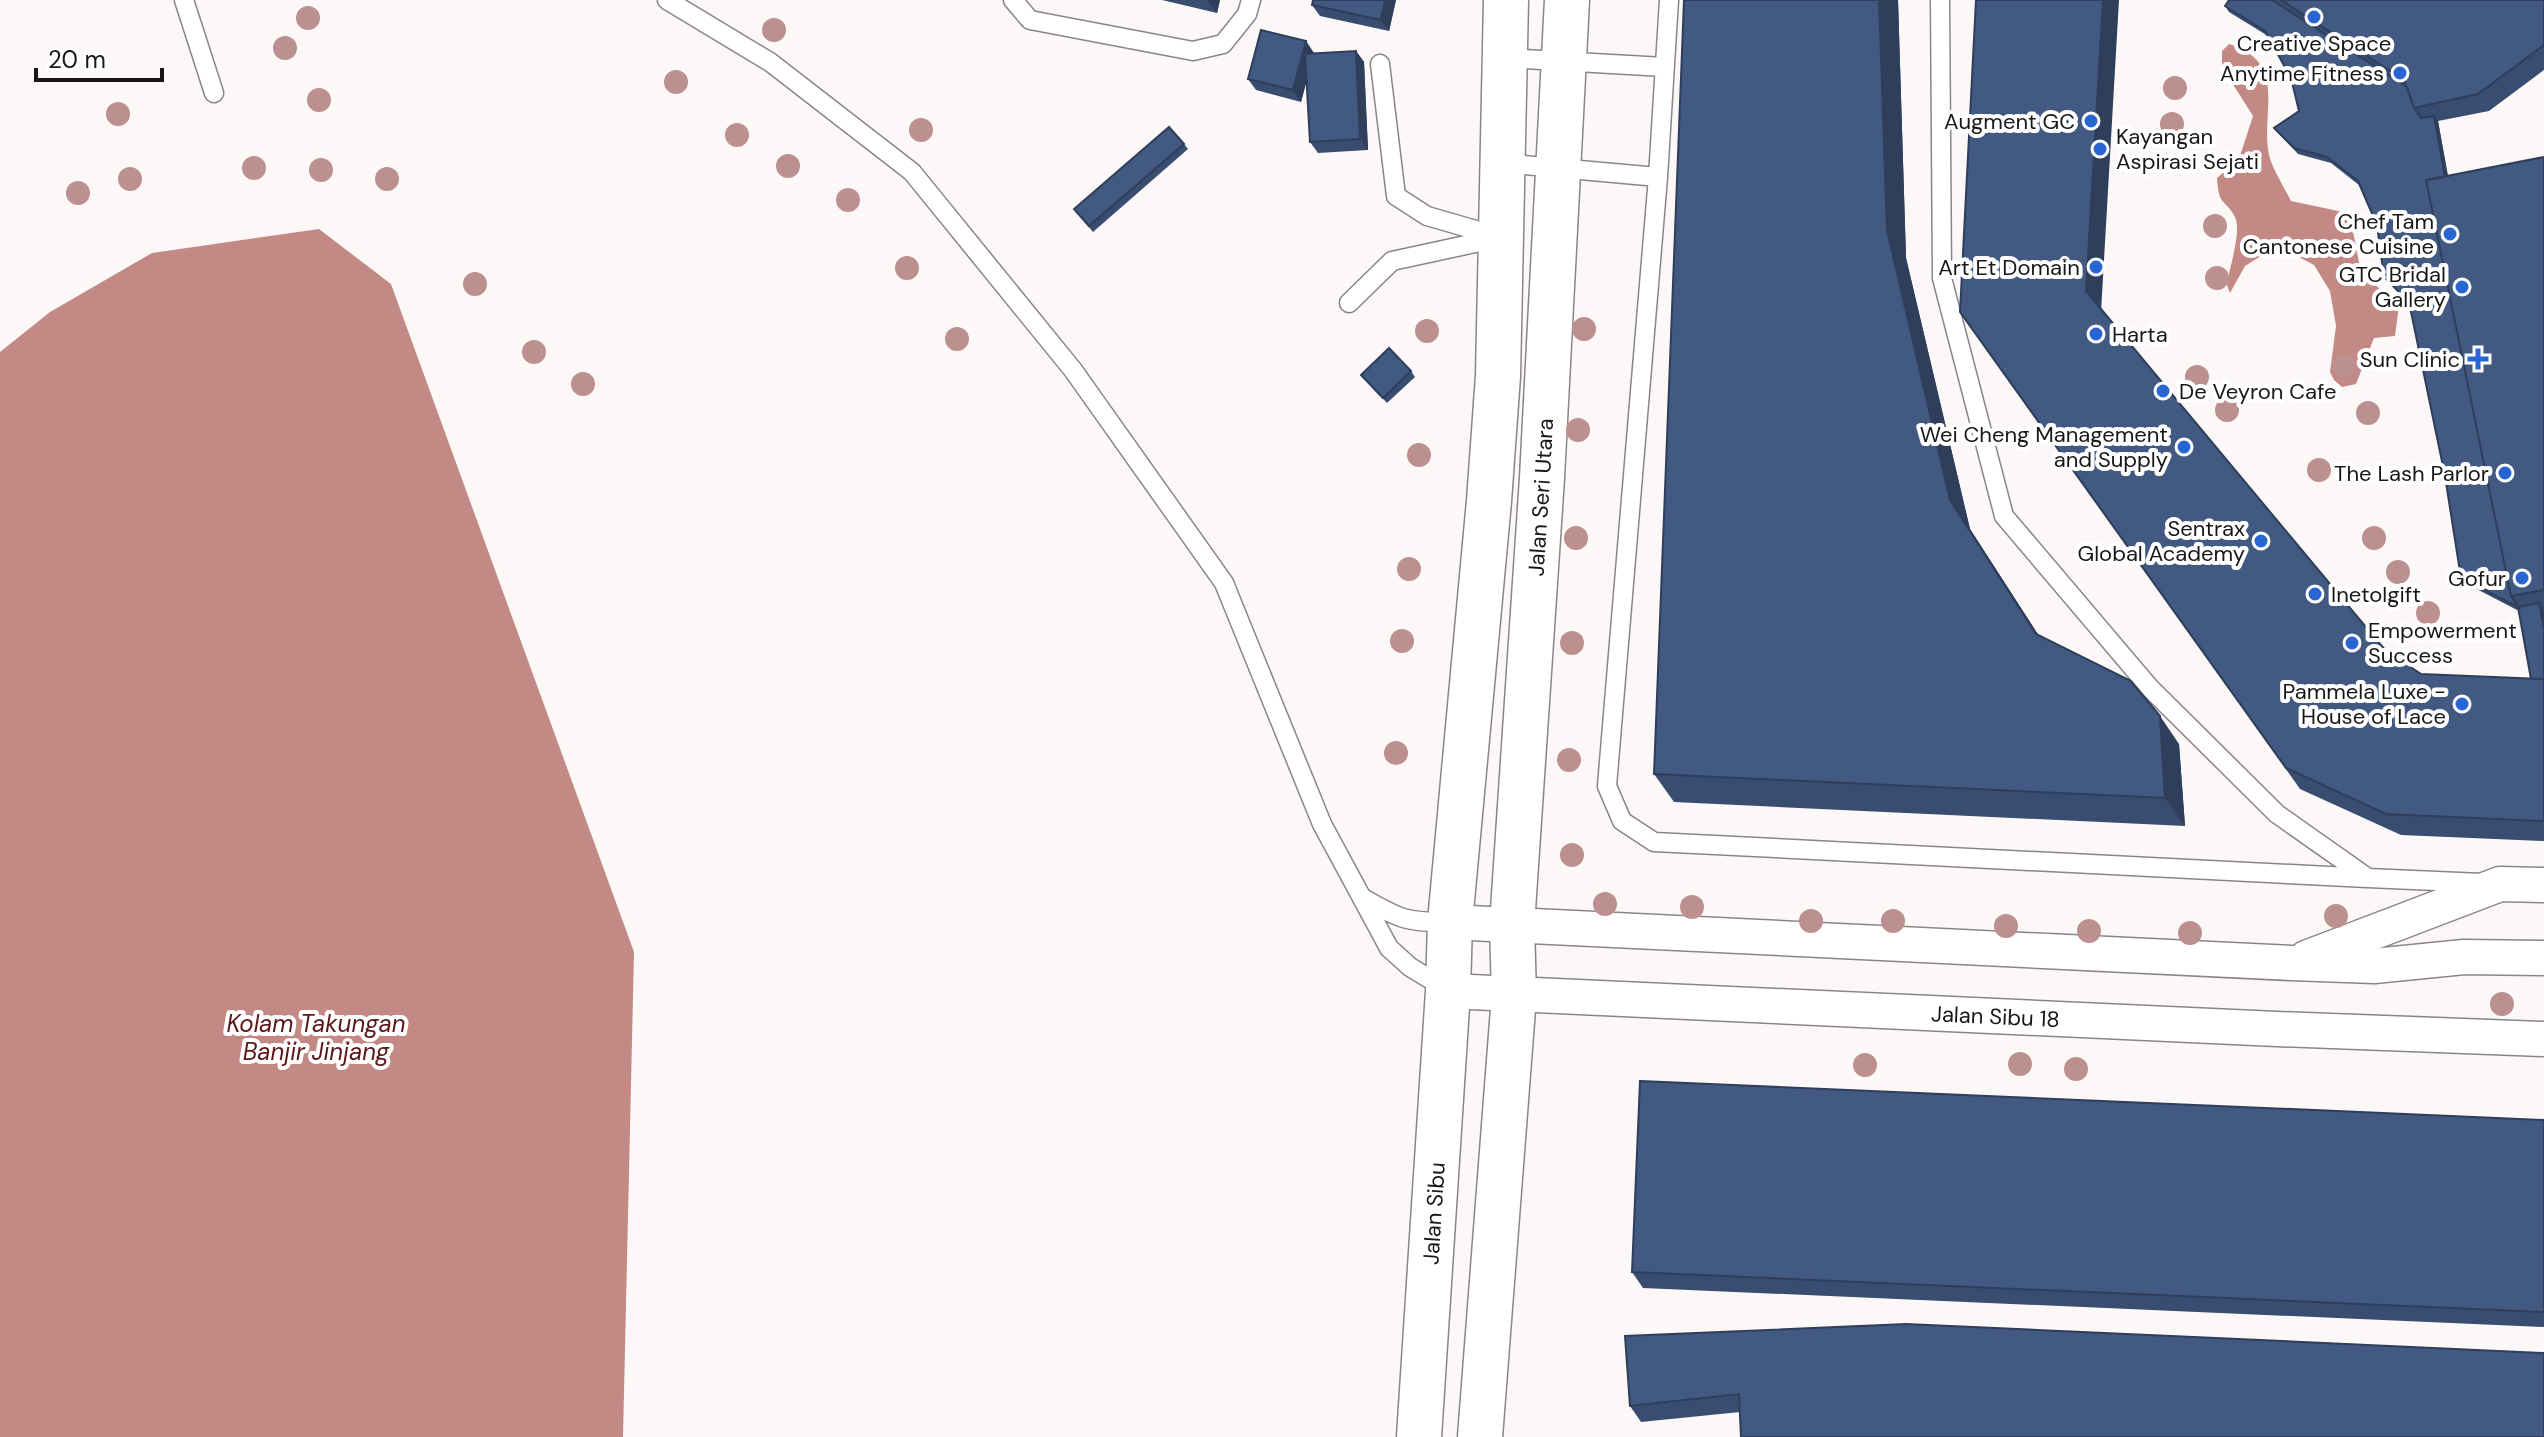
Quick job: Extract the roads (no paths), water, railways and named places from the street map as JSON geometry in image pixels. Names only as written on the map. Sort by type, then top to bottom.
[{"type":"street","points":[[1448,991],[1450,922],[1498,376],[1506,0]]},
{"type":"street","name":"Jalan Seri Utara","points":[[1514,996],[1512,925],[1542,478],[1567,0]]},
{"type":"street","points":[[2291,963],[2500,884],[2544,885]]},
{"type":"street","points":[[1450,922],[2374,966],[2464,957],[2544,958]]},
{"type":"street","name":"Jalan Sibu 18","points":[[1448,991],[2544,1039]]},
{"type":"street","name":"Jalan Sibu","points":[[1419,1437],[1448,991]]},
{"type":"street","points":[[1480,1437],[1514,996]]},
{"type":"lane","points":[[184,0],[214,93]]},
{"type":"lane","points":[[667,0],[770,62],[912,172],[1073,370],[1224,583],[1322,824],[1389,948],[1410,967],[1448,991]]},
{"type":"lane","points":[[1013,0],[1030,20],[1193,51],[1223,44],[1247,14],[1251,0]]},
{"type":"lane","points":[[1669,0],[1658,177],[1607,786],[1622,821],[1654,842],[2500,884]]},
{"type":"lane","points":[[1940,0],[1942,278],[2004,516],[2150,688],[2277,814],[2368,878]]},
{"type":"lane","points":[[1505,58],[1664,67]]},
{"type":"lane","points":[[1380,64],[1396,196],[1427,216],[1500,237]]},
{"type":"lane","points":[[1502,163],[1658,177]]},
{"type":"lane","points":[[1349,303],[1392,261],[1500,237]]},
{"type":"lane","points":[[1363,898],[1389,914],[1415,923],[1450,922]]},
{"type":"water","points":[[2229,44],[2248,52],[2266,76],[2269,155],[2291,201],[2343,212],[2352,226],[2361,273],[2399,305],[2395,336],[2374,338],[2356,384],[2342,387],[2330,372],[2336,326],[2330,291],[2314,265],[2293,254],[2266,253],[2245,266],[2230,293],[2227,285],[2237,224],[2221,198],[2217,178],[2239,159],[2253,116],[2222,67],[2222,51]]},
{"type":"water","name":"Kolam Takungan Banjir Jinjang","points":[[319,229],[391,284],[634,952],[623,1437],[0,1437],[0,352],[50,312],[152,253]]},
{"type":"place","name":"Creative Space","points":[[2314,17]]},
{"type":"place","name":"Anytime Fitness","points":[[2400,73]]},
{"type":"place","name":"Augment GC","points":[[2091,121]]},
{"type":"place","name":"Kayangan Aspirasi Sejati","points":[[2100,149]]},
{"type":"place","name":"Chef Tam Cantonese Cuisine","points":[[2450,234]]},
{"type":"place","name":"Art Et Domain","points":[[2096,267]]},
{"type":"place","name":"GTC Bridal Gallery","points":[[2462,287]]},
{"type":"place","name":"Harta","points":[[2096,334]]},
{"type":"place","name":"Sun Clinic","points":[[2478,359]]},
{"type":"place","name":"De Veyron Cafe","points":[[2163,391]]},
{"type":"place","name":"Wei Cheng Management and Supply","points":[[2184,447]]},
{"type":"place","name":"The Lash Parlor","points":[[2505,473]]},
{"type":"place","name":"Sentrax Global Academy","points":[[2261,541]]},
{"type":"place","name":"Gofur","points":[[2522,578]]},
{"type":"place","name":"Inetolgift","points":[[2315,594]]},
{"type":"place","name":"Empowerment Success","points":[[2352,643]]},
{"type":"place","name":"Pammela Luxe - House of Lace","points":[[2462,704]]}]
